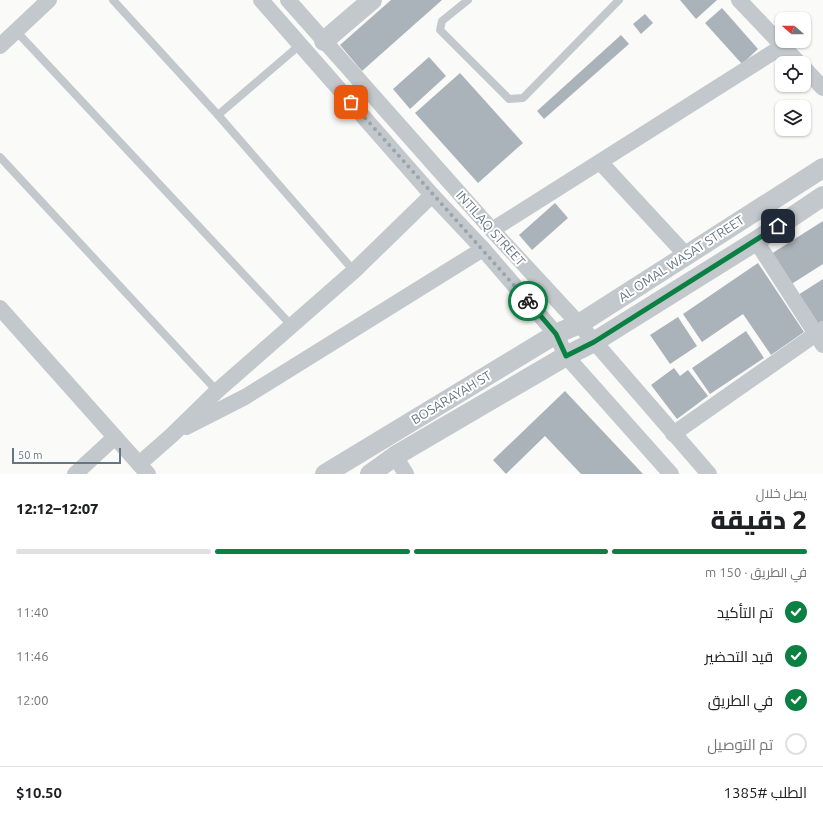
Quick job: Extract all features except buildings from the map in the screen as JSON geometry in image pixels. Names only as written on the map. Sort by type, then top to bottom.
[{"type":"street","points":[[0,46],[49,0]]},
{"type":"street","name":"INTILAQ STREET","points":[[261,0],[432,195],[483,249],[556,334],[566,356],[671,474]]},
{"type":"street","name":"INTILAQ STREET","points":[[288,0],[492,230],[579,324],[709,474]]},
{"type":"street","points":[[324,41],[372,0]]},
{"type":"street","points":[[739,0],[775,38]]},
{"type":"street","points":[[492,230],[780,48]]},
{"type":"street","points":[[785,48],[792,56]]},
{"type":"street","points":[[811,75],[823,88]]},
{"type":"street","points":[[600,162],[686,255]]},
{"type":"street","name":"AL OMAL WASAT STREET","points":[[579,324],[823,168]]},
{"type":"street","points":[[0,308],[143,469],[172,434],[217,391],[354,271],[432,195]]},
{"type":"street","name":"AL OMAL WASAT STREET","points":[[594,342],[756,241],[823,196]]},
{"type":"street","points":[[673,434],[821,336],[756,241]]},
{"type":"street","points":[[172,434],[246,397],[483,249]]},
{"type":"street","name":"BOSARAYAH ST","points":[[325,474],[556,334],[579,324]]},
{"type":"street","name":"BOSARAYAH ST","points":[[370,474],[396,456],[566,356],[594,342]]},
{"type":"street","points":[[75,474],[115,437]]},
{"type":"street","points":[[396,456],[406,474]]},
{"type":"lane","points":[[113,0],[218,115],[354,271]]},
{"type":"lane","points":[[468,0],[442,21],[440,30],[509,99],[524,98],[619,0]]},
{"type":"lane","points":[[16,31],[291,325]]},
{"type":"lane","points":[[218,115],[301,44]]},
{"type":"lane","points":[[0,157],[217,391]]},
{"type":"way so far","points":[[351,102],[432,195],[483,249],[528,301]]},
{"type":"route","points":[[528,301],[556,334],[566,356],[594,342],[778,226]]}]
